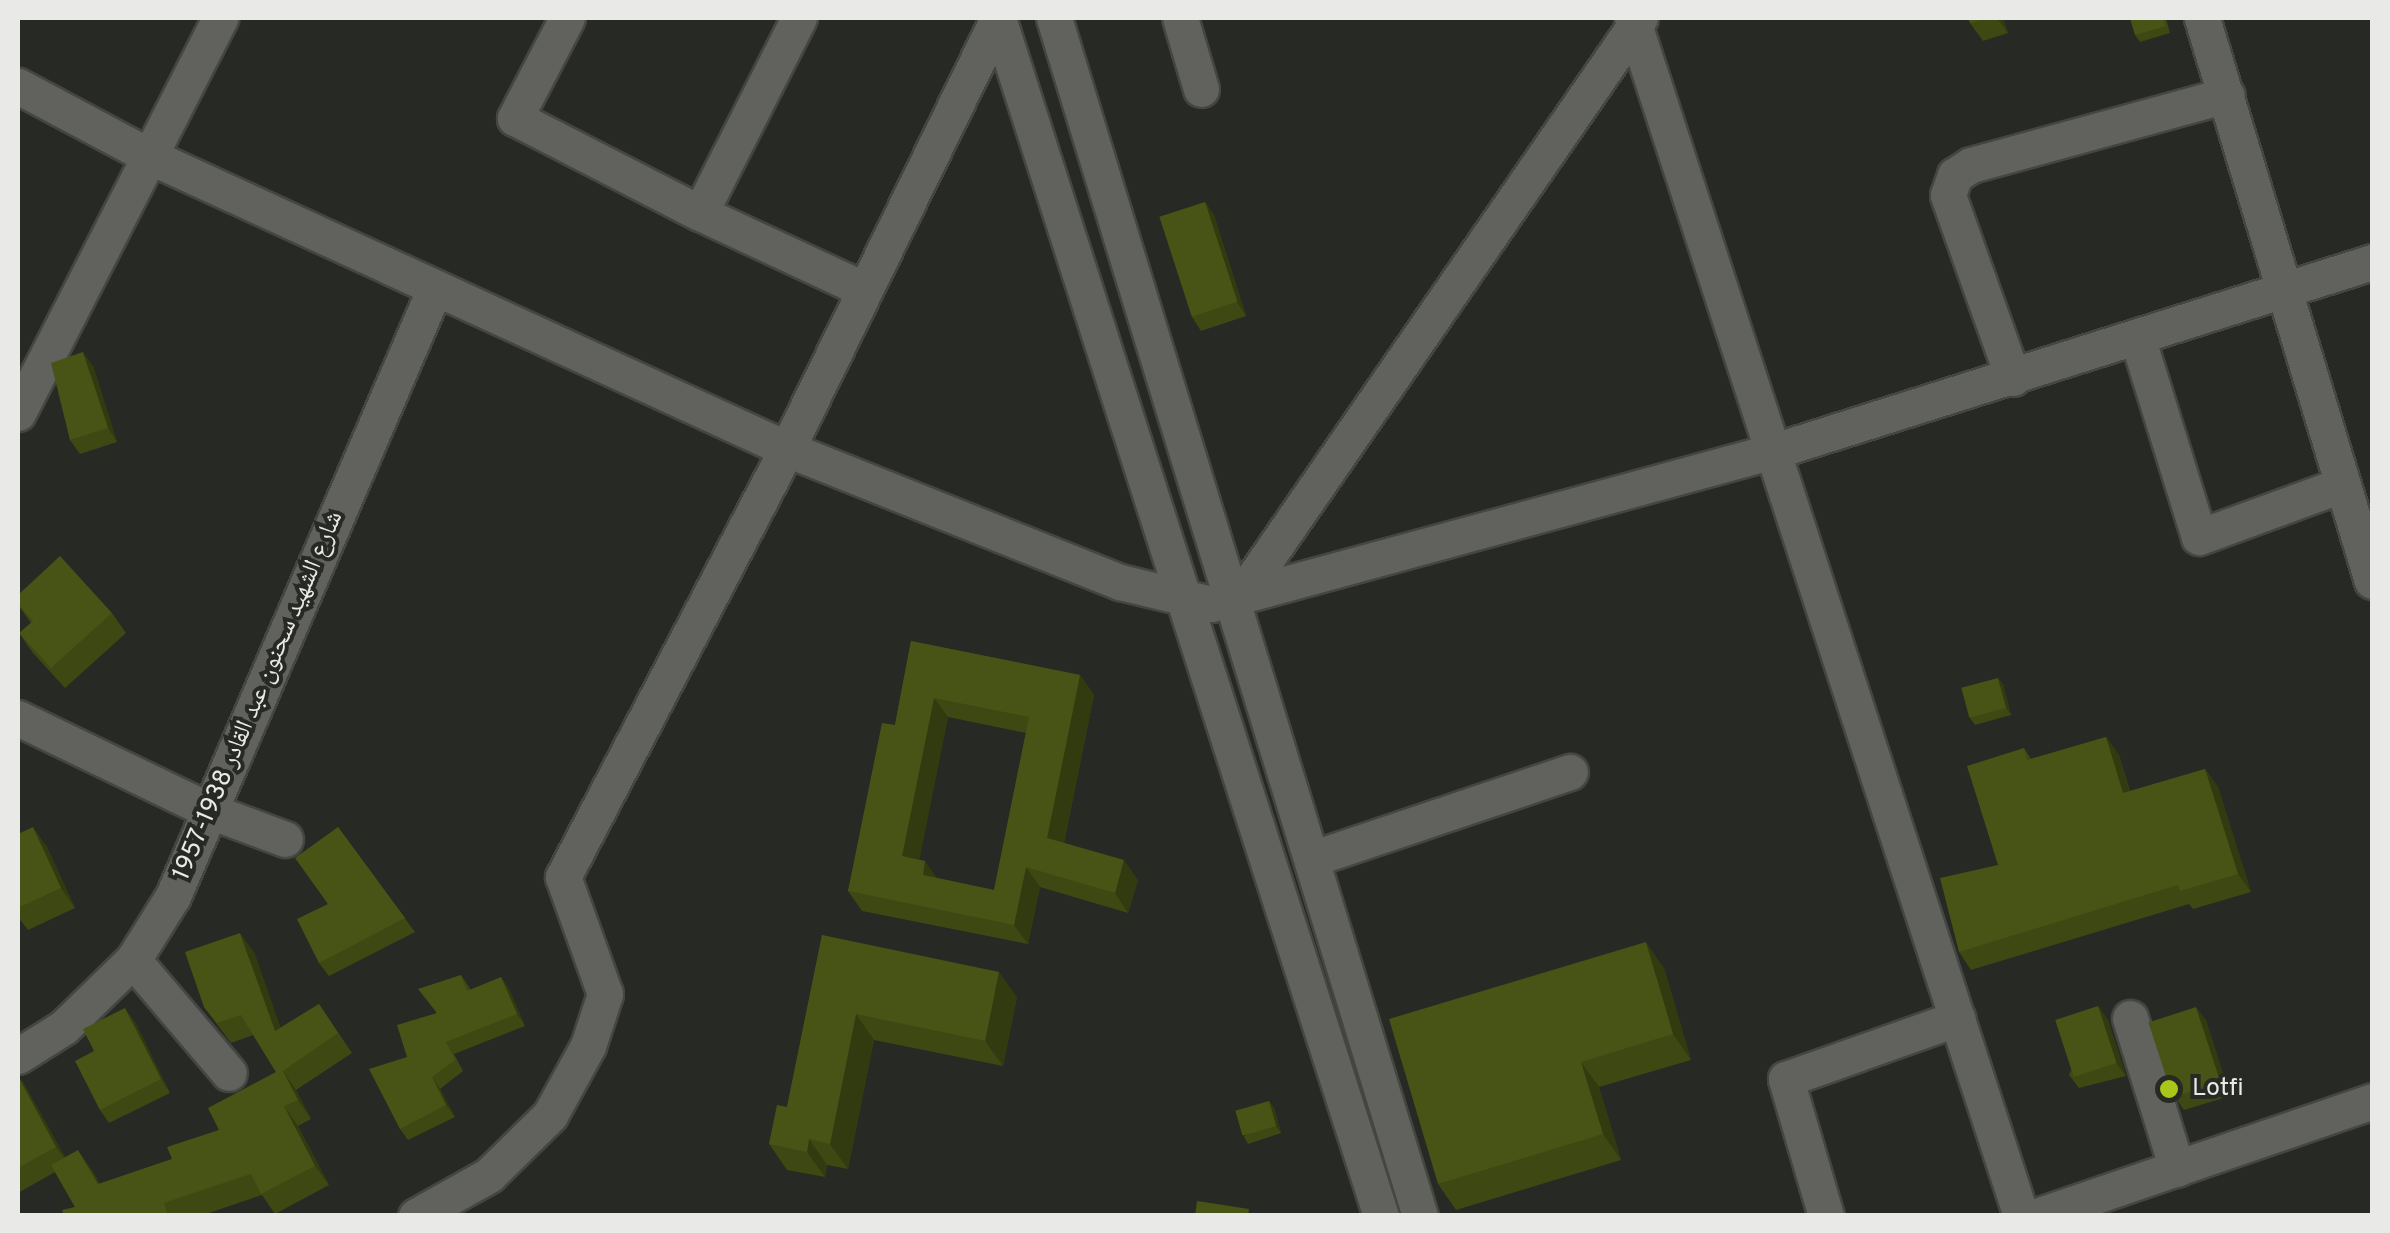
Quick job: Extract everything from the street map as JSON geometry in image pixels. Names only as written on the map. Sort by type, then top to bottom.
[{"type":"street","points":[[18,413],[220,18]]},
{"type":"street","points":[[567,18],[516,118],[700,213],[865,290]]},
{"type":"street","points":[[700,213],[800,18]]},
{"type":"street","points":[[416,1216],[488,1174],[550,1115],[588,1046],[604,994],[563,876],[788,449],[998,18]]},
{"type":"street","points":[[998,18],[1380,1216]]},
{"type":"street","points":[[1054,18],[1238,600],[1420,1216]]},
{"type":"street","points":[[1180,18],[1201,89]]},
{"type":"street","points":[[2202,18],[2282,294],[2372,581]]},
{"type":"street","points":[[1238,600],[1635,21]]},
{"type":"street","points":[[1635,21],[1777,450],[2020,1216]]},
{"type":"street","points":[[18,86],[150,156],[788,449],[1120,582],[1184,600],[1238,600],[1777,450],[2138,340],[2372,262]]},
{"type":"street","points":[[2013,378],[1948,195],[1955,175],[1971,165],[2227,95]]},
{"type":"street","name":"شارع الشهيد سحنون عبد القادر 1938-1957","points":[[18,1056],[64,1028],[134,960],[173,896],[435,288]]},
{"type":"street","points":[[2138,340],[2198,536],[2341,485]]},
{"type":"street","points":[[18,718],[210,811],[284,839]]},
{"type":"street","points":[[1314,858],[1570,772]]},
{"type":"street","points":[[134,960],[229,1073]]},
{"type":"street","points":[[1826,1216],[1786,1079],[1958,1018]]},
{"type":"street","points":[[2130,1018],[2177,1170]]},
{"type":"street","points":[[2037,1216],[2372,1101]]},
{"type":"building","points":[[2130,18],[2163,18],[2166,26],[2135,35]]},
{"type":"building","points":[[1205,202],[1237,302],[1192,317],[1159,217]]},
{"type":"building","points":[[83,352],[108,428],[70,440],[51,363]]},
{"type":"building","points":[[60,556],[112,613],[51,668],[19,633],[33,621],[18,604],[18,595]]},
{"type":"building","points":[[911,641],[1080,675],[1047,838],[1124,860],[1115,893],[1026,867],[1014,925],[848,891],[882,723],[895,725]],"holes":[[[934,698],[1029,717],[994,890],[923,875],[925,861],[902,856]]]},
{"type":"building","points":[[1998,678],[2006,708],[1969,718],[1961,688]]},
{"type":"building","points":[[2106,737],[2123,793],[2205,769],[2238,874],[2180,891],[2178,885],[1959,952],[1940,878],[1998,865],[1967,766],[2024,748],[2027,760]]},
{"type":"building","points":[[33,827],[61,888],[18,908],[18,834]]},
{"type":"building","points":[[338,827],[405,918],[319,963],[297,919],[328,904],[295,858]]},
{"type":"building","points":[[240,933],[275,1031],[319,1004],[338,1033],[283,1071],[298,1100],[284,1106],[315,1166],[261,1194],[251,1174],[164,1203],[168,1216],[64,1216],[62,1210],[75,1207],[51,1165],[78,1150],[98,1184],[172,1159],[167,1147],[219,1130],[208,1108],[276,1072],[241,1015],[217,1023],[204,1007],[185,952]]},
{"type":"building","points":[[822,935],[999,972],[985,1041],[856,1014],[830,1144],[809,1139],[807,1152],[769,1144],[777,1105],[787,1107]]},
{"type":"building","points":[[1646,942],[1673,1034],[1581,1062],[1603,1134],[1438,1184],[1389,1019]]},
{"type":"building","points":[[461,975],[467,991],[501,977],[517,1014],[446,1042],[455,1060],[432,1077],[446,1105],[400,1129],[369,1069],[407,1057],[397,1025],[437,1013],[418,989]]},
{"type":"building","points":[[2098,1006],[2117,1063],[2074,1077],[2055,1020]]},
{"type":"building","points":[[2196,1007],[2220,1082],[2173,1098],[2148,1022]]},
{"type":"building","points":[[125,1008],[161,1079],[100,1110],[75,1061],[94,1051],[83,1029]]},
{"type":"building","points":[[18,1077],[56,1147],[18,1168]]},
{"type":"building","points":[[1269,1101],[1276,1126],[1243,1136],[1235,1111]]},
{"type":"building","points":[[1197,1201],[1249,1209],[1248,1216],[1195,1216]]},
{"type":"place","name":"Lotfi","points":[[2169,1089]]}]
